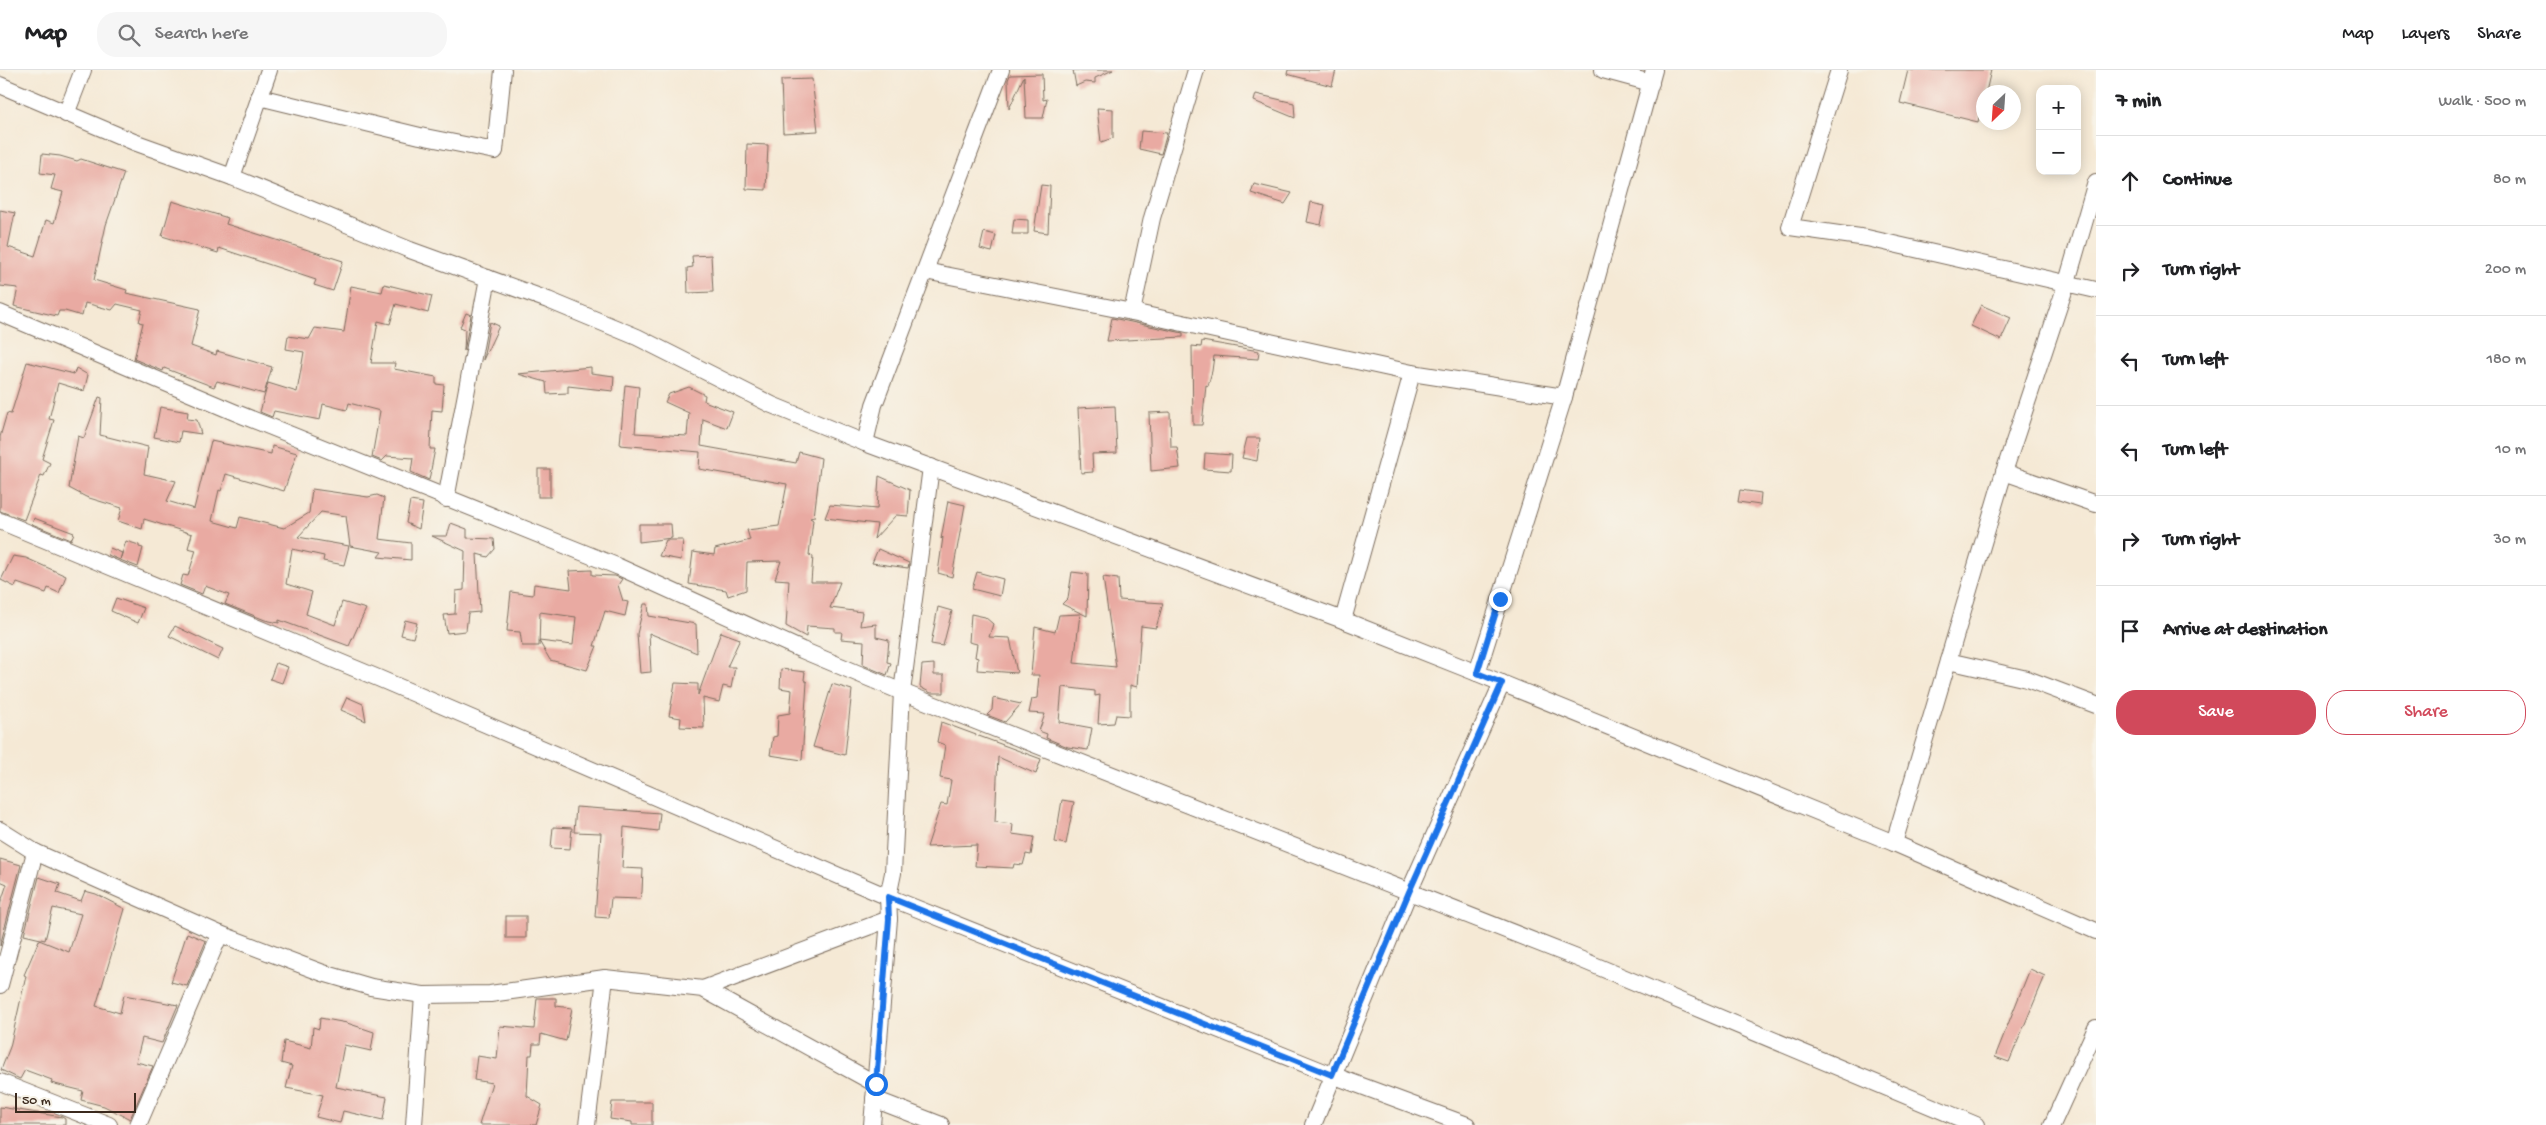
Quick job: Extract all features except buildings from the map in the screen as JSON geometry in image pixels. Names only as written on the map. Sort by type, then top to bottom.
[{"type":"street","points":[[66,114],[83,70]]},
{"type":"street","points":[[232,177],[269,70]]},
{"type":"street","points":[[259,97],[420,136],[495,151],[503,70]]},
{"type":"street","points":[[865,443],[874,405],[1001,70]]},
{"type":"street","points":[[1132,312],[1152,218],[1196,70]]},
{"type":"street","points":[[1477,673],[1564,397],[1652,76],[1603,70]]},
{"type":"street","points":[[1839,70],[1790,227],[1867,238],[2068,282],[2096,290]]},
{"type":"street","points":[[0,85],[134,142],[232,177],[410,250],[548,300],[637,337],[772,405],[865,443],[1343,620],[1477,673],[1894,844],[2096,931]]},
{"type":"street","points":[[1894,844],[2004,472],[2068,282],[2096,182]]},
{"type":"street","points":[[925,271],[1132,312],[1412,373],[1564,397]]},
{"type":"street","points":[[446,499],[488,278]]},
{"type":"street","points":[[0,313],[446,499],[619,567],[802,650],[902,692],[1582,960],[1976,1125]]},
{"type":"street","points":[[1343,620],[1412,373]]},
{"type":"street","points":[[872,1125],[889,919],[888,897],[893,873],[902,692],[931,467]]},
{"type":"street","points":[[2004,472],[2096,504]]},
{"type":"street","points":[[0,520],[378,678],[888,897],[1332,1075],[1467,1125]]},
{"type":"street","points":[[1948,661],[2027,679],[2096,705]]},
{"type":"street","points":[[1314,1125],[1332,1075],[1409,892],[1502,683]]},
{"type":"street","points":[[0,830],[35,852],[220,934],[323,973],[371,987],[423,995],[490,994],[605,978],[703,989],[875,1092],[941,1125]]},
{"type":"street","points":[[1,975],[35,852]]},
{"type":"street","points":[[703,989],[889,919]]},
{"type":"street","points":[[138,1125],[220,934]]},
{"type":"street","points":[[587,1125],[605,978]]},
{"type":"street","points":[[414,1125],[423,995]]},
{"type":"street","points":[[2052,1125],[2096,1028]]},
{"type":"street","points":[[0,1082],[109,1125]]},
{"type":"route","points":[[876,1084],[889,919],[888,897],[1332,1075],[1409,892],[1502,683],[1477,673],[1500,599]]}]
